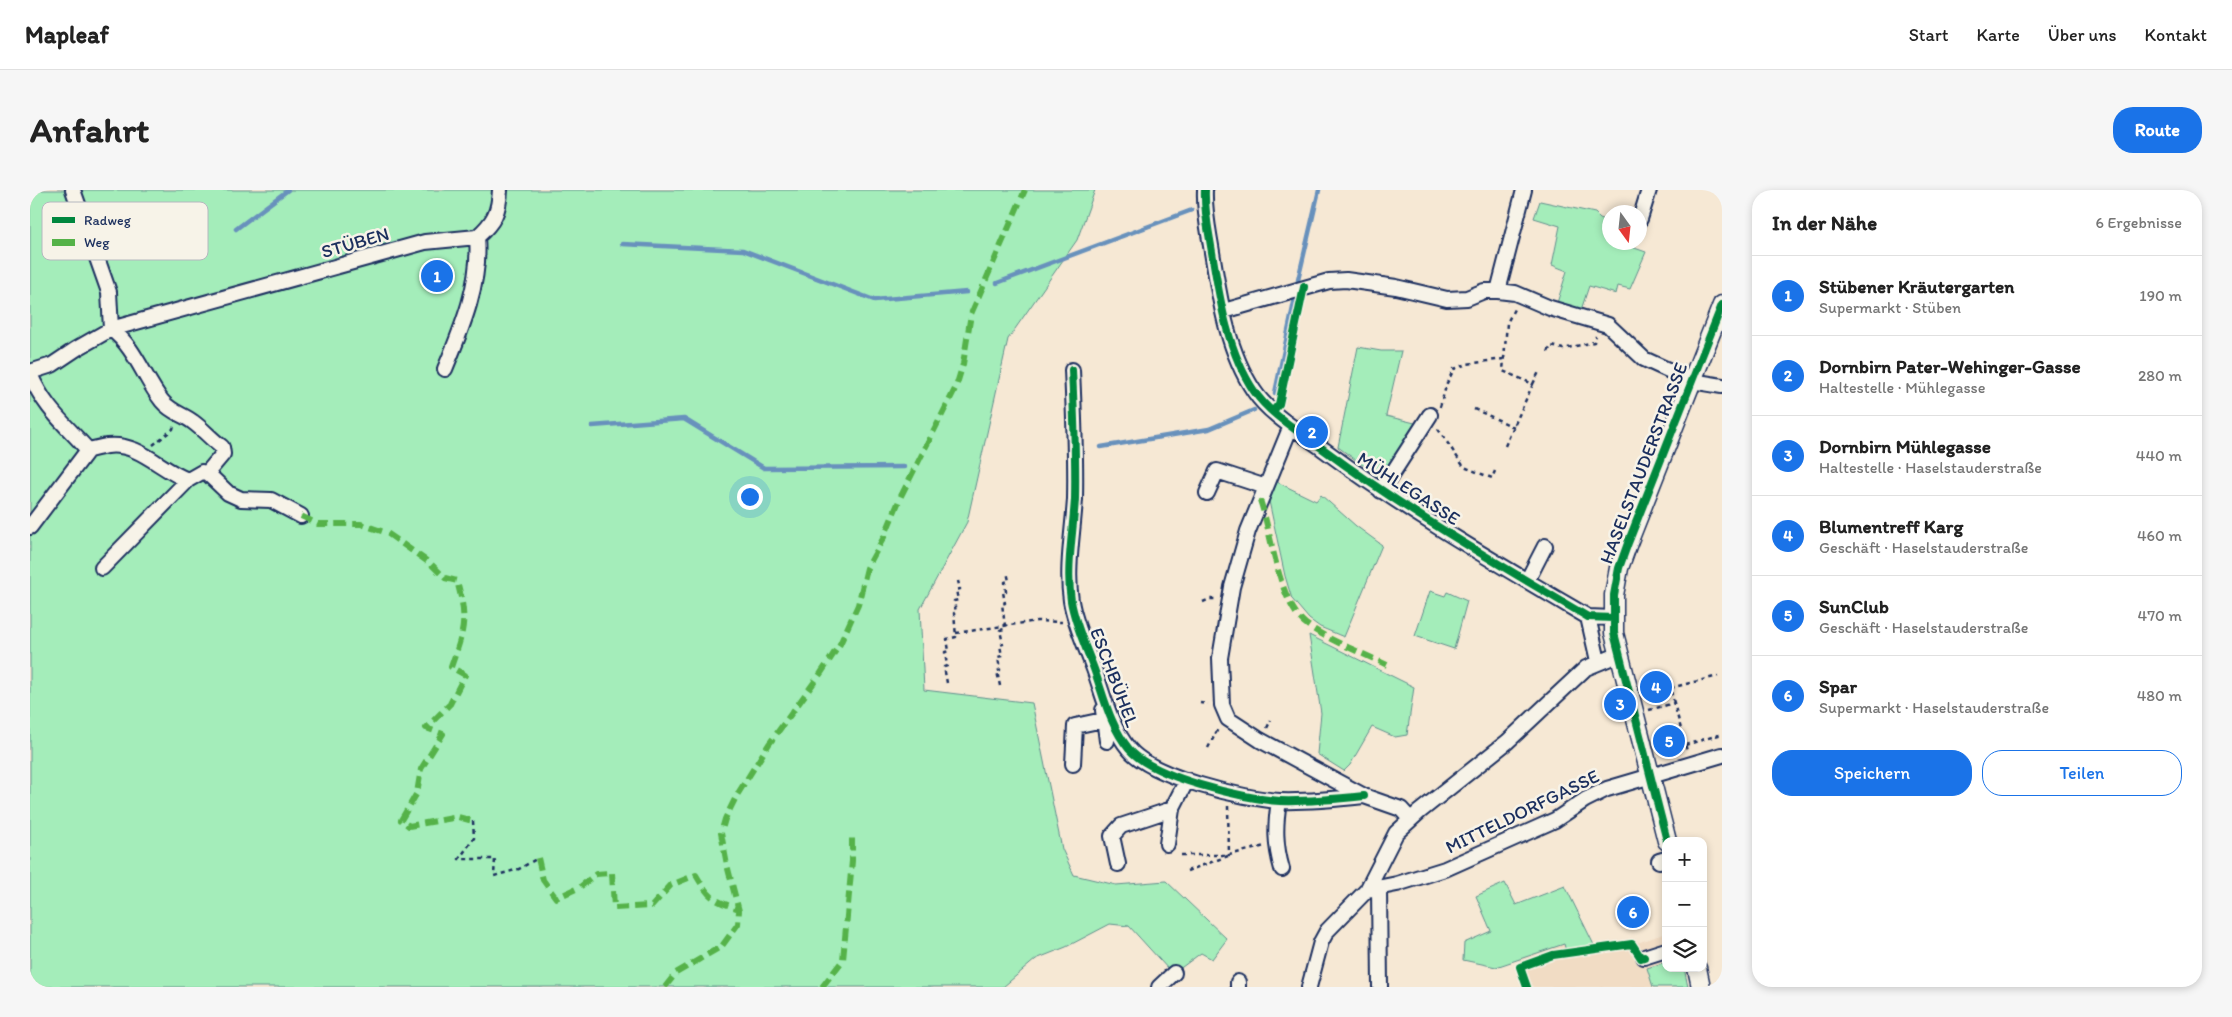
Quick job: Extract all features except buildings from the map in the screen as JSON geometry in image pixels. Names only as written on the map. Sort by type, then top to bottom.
[{"type":"main road","name":"HASELSTAUDERSTRASSE","points":[[1666,837],[1652,775],[1614,633],[1614,595],[1619,568],[1722,305]]},
{"type":"main road","points":[[1698,972],[1701,987]]},
{"type":"street","points":[[73,190],[77,202]]},
{"type":"street","points":[[445,369],[465,320],[475,276],[478,237],[492,224],[499,203],[500,190]]},
{"type":"street","name":"MÜHLEGASSE","points":[[1204,190],[1206,212],[1228,334],[1239,362],[1254,391],[1291,426],[1381,491],[1420,517],[1588,618]]},
{"type":"street","points":[[1498,290],[1524,190]]},
{"type":"street","points":[[1644,205],[1649,190]]},
{"type":"street","name":"STÜBEN","points":[[88,450],[50,412],[38,392],[30,373],[52,365],[111,329],[425,242],[478,237]]},
{"type":"street","points":[[98,260],[110,292],[111,329],[121,337],[134,355],[150,385],[160,398],[177,414],[192,421],[222,448],[223,454],[207,473]]},
{"type":"street","points":[[1224,311],[1329,281],[1346,280],[1396,287],[1455,300],[1484,291],[1498,290],[1601,323],[1608,326],[1644,359],[1692,381],[1722,386]]},
{"type":"street","name":"ESCHBÜHEL","points":[[1072,370],[1076,450],[1070,568],[1071,601],[1076,621],[1105,702],[1120,737],[1130,751],[1146,764],[1188,780],[1228,792],[1279,801],[1322,800],[1364,796]]},
{"type":"street","points":[[1381,491],[1435,417]]},
{"type":"street","points":[[1291,426],[1240,556],[1226,619],[1220,658],[1222,705],[1228,719],[1260,740],[1364,796],[1401,809],[1410,819]]},
{"type":"street","points":[[30,527],[88,450],[107,446],[131,448],[173,474],[188,480]]},
{"type":"street","points":[[102,568],[188,480],[202,472],[207,473],[228,493],[234,496],[241,499],[271,500],[301,516]]},
{"type":"street","points":[[1207,494],[1217,472],[1266,487]]},
{"type":"street","points":[[1527,581],[1545,546]]},
{"type":"street","points":[[1598,661],[1588,618],[1614,618]]},
{"type":"street","points":[[1309,987],[1321,942],[1326,931],[1373,889],[1396,833],[1410,819],[1507,742],[1586,668],[1598,661],[1620,654]]},
{"type":"street","points":[[1090,681],[1096,702],[1098,720],[1107,742]]},
{"type":"street","points":[[1098,720],[1105,702]]},
{"type":"street","points":[[1073,764],[1075,726],[1098,720]]},
{"type":"street","name":"MITTELDORFGASSE","points":[[1373,889],[1397,884],[1445,869],[1555,820],[1585,800],[1607,789],[1722,755]]},
{"type":"street","points":[[1167,844],[1172,809],[1188,780]]},
{"type":"street","points":[[1279,801],[1275,833],[1282,869]]},
{"type":"street","points":[[1118,864],[1112,836],[1121,826],[1172,809]]},
{"type":"street","points":[[1373,889],[1380,987]]},
{"type":"street","points":[[1644,957],[1662,951]]},
{"type":"street","points":[[1159,987],[1174,973]]},
{"type":"path","points":[[1521,296],[1508,323],[1503,359],[1504,371],[1533,384]]},
{"type":"path","points":[[1548,352],[1551,346],[1563,350],[1594,342],[1601,323]]},
{"type":"path","points":[[1496,471],[1492,478],[1464,467],[1438,430],[1435,417],[1447,383],[1454,370],[1467,364],[1503,359]]},
{"type":"path","points":[[1505,446],[1538,372]]},
{"type":"path","points":[[1474,409],[1514,427]]},
{"type":"path","points":[[143,454],[173,429],[177,414]]},
{"type":"path","points":[[1000,686],[997,671],[1000,670],[998,657],[1002,656],[1000,645],[1003,644],[1000,630],[1005,629],[1002,604],[1005,603],[1003,592],[1006,592],[1007,572]]},
{"type":"path","points":[[947,683],[944,667],[947,666],[945,652],[949,651],[947,638],[956,637],[954,601],[958,600],[956,590],[960,588],[958,581]]},
{"type":"path","points":[[956,633],[1037,621],[1056,623]]},
{"type":"path","points":[[1682,733],[1670,688],[1718,676]]},
{"type":"path","points":[[1635,714],[1674,703]]},
{"type":"path","points":[[1208,748],[1220,724],[1228,719]]},
{"type":"path","points":[[1685,745],[1722,734]]},
{"type":"path","points":[[1228,792],[1229,855]]},
{"type":"path","points":[[473,821],[474,838],[459,859],[495,859],[494,876],[518,870],[538,858]]},
{"type":"path","points":[[1187,871],[1229,855],[1267,846]]},
{"type":"path","points":[[1181,855],[1229,855]]},
{"type":"shaded area","points":[[1662,934],[1662,963],[1647,968],[1653,987],[1527,987],[1519,960],[1588,935],[1595,947],[1634,941],[1640,942]]},
{"type":"green space","points":[[30,190],[1095,190],[1077,240],[1008,339],[967,522],[920,609],[924,690],[1032,703],[1062,849],[1074,875],[1116,885],[1166,881],[1227,939],[1212,959],[1201,953],[1178,970],[1169,970],[1129,926],[1110,924],[1066,947],[1036,959],[1003,987],[30,987]]},
{"type":"green space","points":[[1540,201],[1595,213],[1602,219],[1602,250],[1640,250],[1646,252],[1630,289],[1618,286],[1616,294],[1589,286],[1581,310],[1557,303],[1567,271],[1552,265],[1560,226],[1534,218]]},
{"type":"green space","points":[[1358,347],[1381,351],[1401,351],[1386,416],[1419,424],[1382,479],[1338,447]]},
{"type":"green space","points":[[1277,482],[1316,501],[1321,495],[1356,526],[1382,545],[1344,637],[1320,627],[1309,619],[1292,599],[1285,576],[1269,501]]},
{"type":"green space","points":[[1430,591],[1445,596],[1447,592],[1467,601],[1454,649],[1415,636]]},
{"type":"green space","points":[[1309,635],[1414,687],[1407,735],[1395,737],[1372,727],[1350,765],[1344,771],[1317,754],[1321,713]]},
{"type":"green space","points":[[1505,883],[1516,905],[1565,886],[1595,947],[1566,951],[1564,944],[1496,967],[1463,960],[1464,943],[1491,931],[1476,896]]},
{"type":"green space","points":[[1662,963],[1662,972],[1685,972],[1688,987],[1653,987],[1647,968]]},
{"type":"waterway","points":[[236,229],[288,190]]},
{"type":"waterway","points":[[1298,280],[1319,190]]},
{"type":"waterway","points":[[997,283],[1192,210]]},
{"type":"waterway","points":[[622,244],[743,250],[874,300],[967,292]]},
{"type":"waterway","points":[[1275,393],[1295,298]]},
{"type":"waterway","points":[[1101,447],[1209,429],[1254,410]]},
{"type":"waterway","points":[[592,426],[684,419],[764,468],[904,467]]},
{"type":"marked path","points":[[665,987],[676,973],[722,946],[738,924],[739,911],[721,833],[725,819],[737,795],[769,744],[840,644],[858,605],[867,568],[884,537],[901,496],[956,387],[963,364],[971,314],[1025,190]]},
{"type":"marked path","points":[[1260,500],[1282,584],[1296,614],[1315,630],[1387,665]]},
{"type":"marked path","points":[[301,516],[318,524],[361,524],[387,533],[431,564],[445,578],[457,581],[463,606],[463,625],[462,634],[451,667],[465,675],[450,704],[426,728],[443,734],[421,769],[417,793],[401,820],[409,826],[458,817],[473,821]]},
{"type":"marked path","points":[[822,987],[843,960],[852,861],[852,835]]},
{"type":"marked path","points":[[538,858],[543,880],[556,898],[580,887],[596,874],[612,873],[614,908],[652,906],[671,885],[696,875],[713,898],[739,909]]},
{"type":"cycle path","points":[[1205,190],[1206,218],[1221,302],[1230,339],[1244,375],[1268,408],[1295,430],[1355,472],[1420,516],[1487,557],[1588,617],[1613,618]]},
{"type":"cycle path","points":[[1273,411],[1279,404],[1304,287]]},
{"type":"cycle path","points":[[1666,837],[1614,633],[1614,595],[1619,568],[1628,543],[1722,305]]},
{"type":"cycle path","points":[[1072,370],[1075,499],[1070,563],[1071,601],[1078,627],[1108,711],[1122,740],[1141,759],[1157,769],[1222,791],[1280,801],[1312,801],[1364,796]]},
{"type":"cycle path","points":[[1527,987],[1520,967],[1553,955],[1632,944],[1641,958],[1644,957]]},
{"type":"place","name":"Stübener Kräutergarten","points":[[437,276]]},
{"type":"place","name":"Dornbirn Pater-Wehinger-Gasse","points":[[1312,432]]},
{"type":"place","name":"Blumentreff Karg","points":[[1656,687]]},
{"type":"place","name":"Dornbirn Mühlegasse","points":[[1620,704]]},
{"type":"place","name":"SunClub","points":[[1669,741]]},
{"type":"place","name":"Spar","points":[[1633,912]]}]
